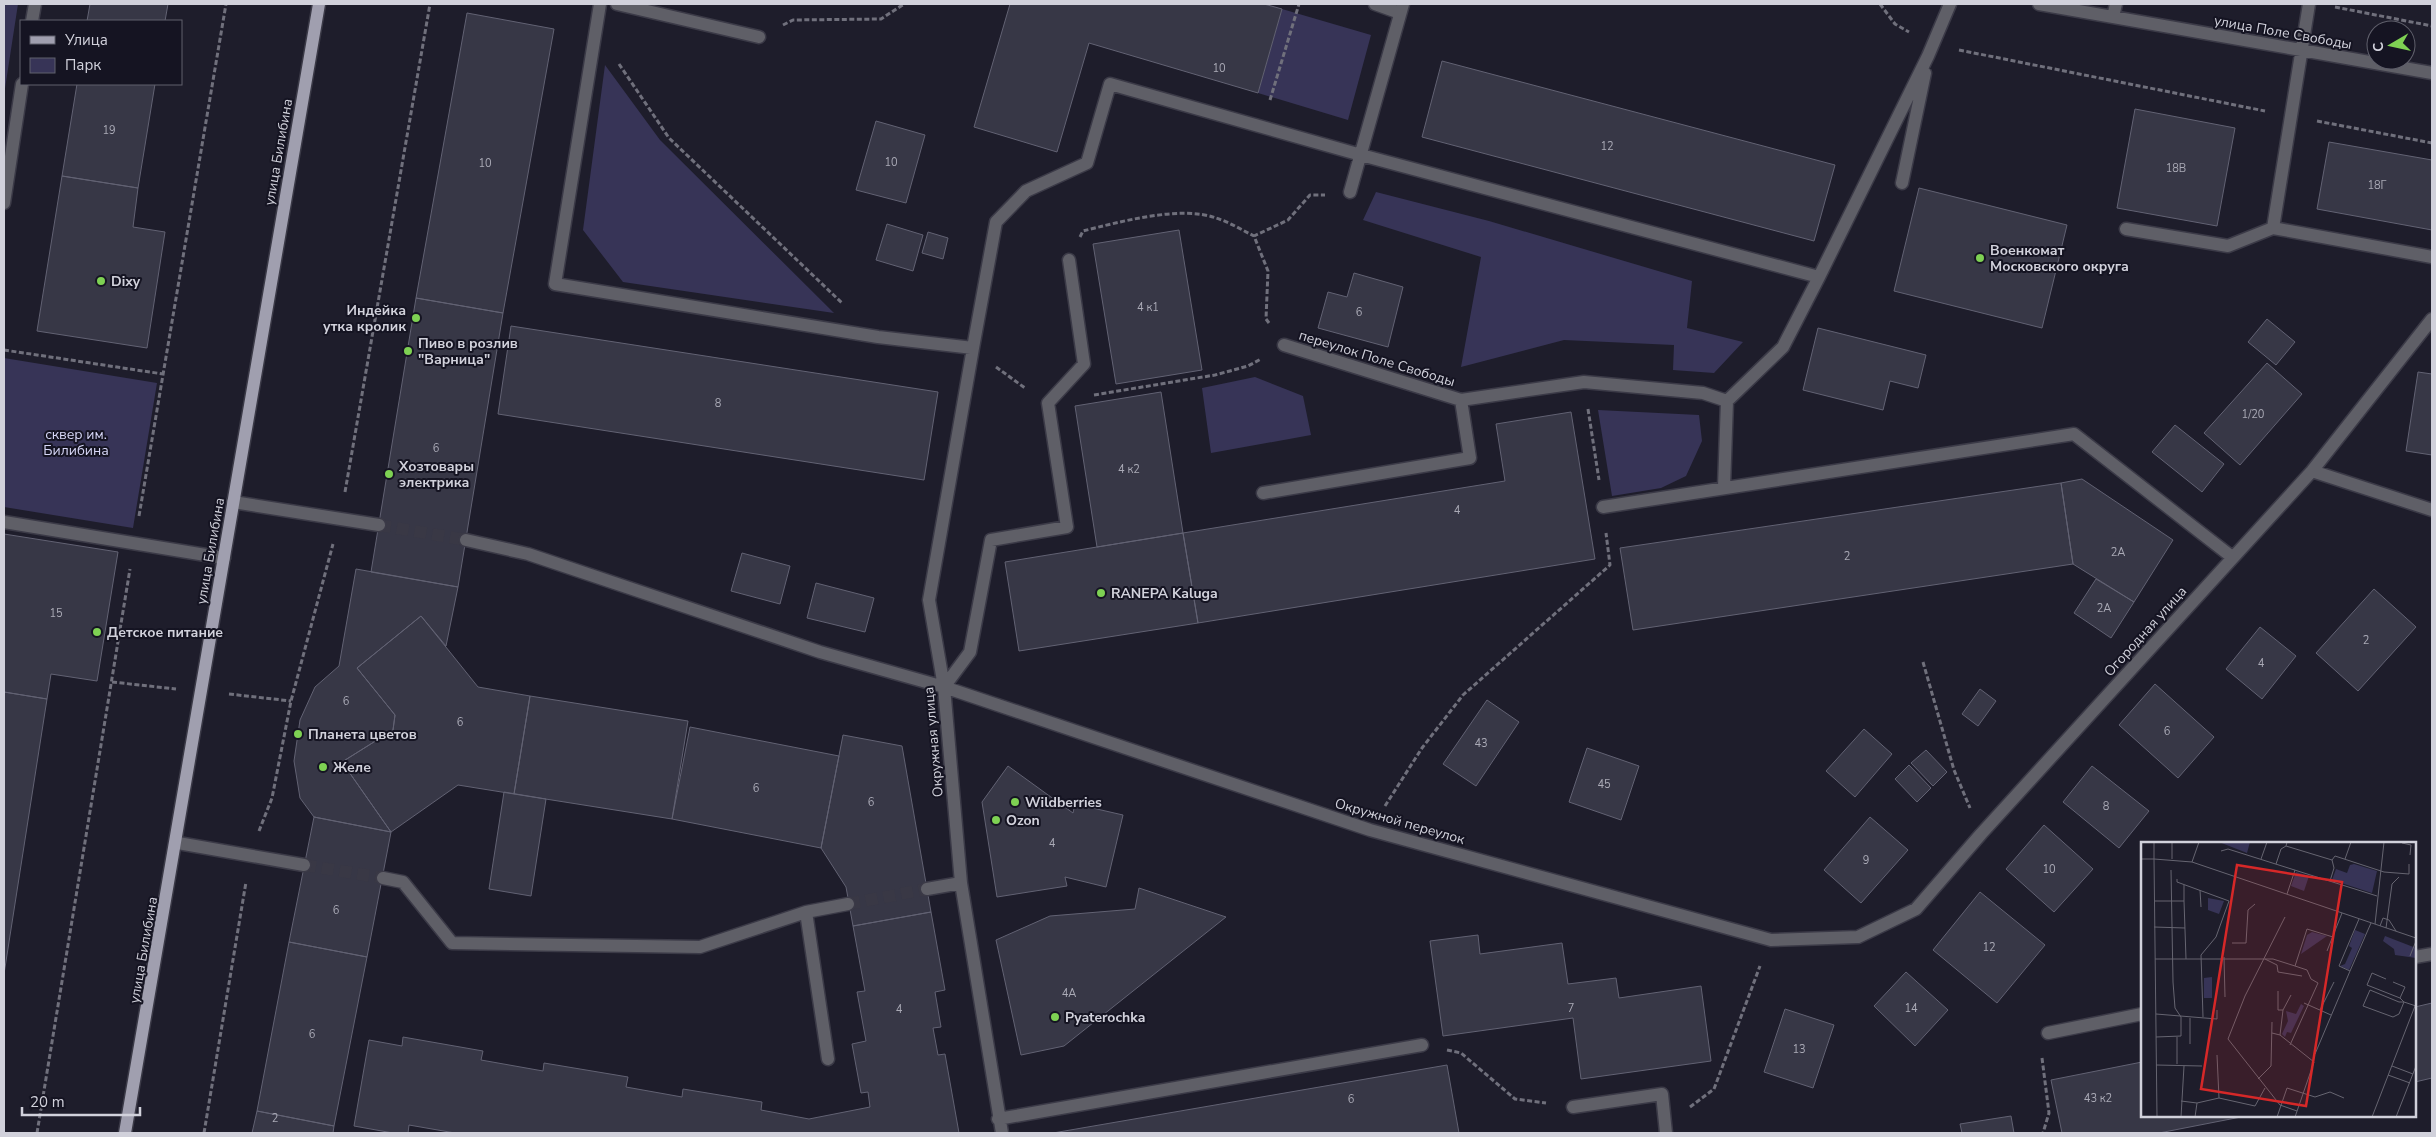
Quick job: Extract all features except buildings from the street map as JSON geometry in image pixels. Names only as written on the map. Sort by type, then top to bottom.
[{"type":"main road","name":"улица Билибина","points":[[125,1133],[178,843],[233,502],[319,4]]},
{"type":"street","points":[[32,20],[35,4]]},
{"type":"street","points":[[600,4],[555,284],[878,337],[973,348]]},
{"type":"street","points":[[617,4],[759,37]]},
{"type":"street","points":[[1350,192],[1402,8],[1375,4]]},
{"type":"street","points":[[1724,487],[1727,401],[1783,347],[1820,277],[1930,50],[1950,4]]},
{"type":"street","name":"улица Поле Свободы","points":[[2039,4],[2114,10],[2300,51],[2432,73]]},
{"type":"street","points":[[2273,228],[2309,4]]},
{"type":"street","points":[[1902,183],[1930,50]]},
{"type":"street","name":"Окружная улица","points":[[1002,1133],[998,1119],[961,883],[944,687],[929,600],[996,222],[1026,191],[1087,163],[1110,84],[1262,127]]},
{"type":"street","points":[[4,203],[10,122],[22,85]]},
{"type":"street","points":[[1262,127],[1360,155],[1820,277]]},
{"type":"street","points":[[2126,229],[2228,246],[2273,228],[2432,257]]},
{"type":"street","points":[[944,687],[970,652],[991,540],[1067,527],[1048,403],[1084,364],[1069,260]]},
{"type":"street","name":"Огородная улица","points":[[1858,938],[1916,909],[1981,834],[2312,471],[2432,319]]},
{"type":"street","name":"переулок Поле Свободы","points":[[1284,345],[1461,400]]},
{"type":"street","points":[[1263,493],[1470,458],[1461,400],[1584,382],[1703,393],[1727,401]]},
{"type":"street","points":[[1603,507],[2074,434],[2232,557]]},
{"type":"street","points":[[2312,471],[2432,510]]},
{"type":"street","points":[[233,502],[379,525]]},
{"type":"street","points":[[4,522],[224,558]]},
{"type":"street","name":"Окружной переулок","points":[[466,540],[528,554],[820,652],[944,687],[1370,830],[1771,940],[1858,938]]},
{"type":"street","points":[[178,843],[304,865]]},
{"type":"street","points":[[383,878],[403,882],[452,943],[700,947],[806,912],[848,904]]},
{"type":"street","points":[[927,889],[961,883]]},
{"type":"street","points":[[806,912],[828,1059]]},
{"type":"street","points":[[2416,958],[2432,954]]},
{"type":"street","points":[[2048,1034],[2141,1014]]},
{"type":"street","points":[[998,1119],[1422,1045]]},
{"type":"street","points":[[1573,1107],[1662,1094],[1666,1129]]},
{"type":"path","points":[[204,1133],[250,856],[272,798],[291,701],[340,519],[430,4]]},
{"type":"path","points":[[759,37],[793,20],[880,19],[904,4]]},
{"type":"path","points":[[1262,127],[1299,4]]},
{"type":"path","points":[[1880,4],[1895,24],[1930,50],[2432,143]]},
{"type":"path","points":[[2328,6],[2432,26]]},
{"type":"path","points":[[596,30],[669,138],[878,337]]},
{"type":"path","points":[[1254,236],[1288,220],[1310,195],[1336,196],[1350,192]]},
{"type":"path","points":[[973,348],[1015,382],[1048,403],[1215,375],[1248,366],[1284,345],[1266,319],[1268,272],[1254,236],[1215,217],[1177,213],[1120,222],[1083,231],[1069,260]]},
{"type":"path","points":[[4,350],[163,374]]},
{"type":"path","points":[[1370,830],[1422,748],[1463,696],[1610,565],[1584,382]]},
{"type":"path","points":[[1923,662],[1954,770],[1981,834]]},
{"type":"path","points":[[1666,1129],[1714,1089],[1771,940]]},
{"type":"path","points":[[2042,1133],[2049,1113],[2042,1058],[2048,1034]]},
{"type":"path","points":[[1422,1045],[1461,1053],[1514,1099],[1573,1107]]},
{"type":"green space","points":[[4,4],[18,4],[4,95]]},
{"type":"green space","points":[[1282,9],[1371,35],[1348,120],[1258,93]]},
{"type":"green space","points":[[605,65],[660,140],[834,313],[623,282],[583,230]]},
{"type":"green space","points":[[1376,192],[1489,221],[1692,281],[1687,328],[1743,342],[1714,373],[1673,370],[1674,345],[1564,340],[1461,367],[1481,257],[1363,220]]},
{"type":"green space","name":"сквер им. Билибина","points":[[4,358],[157,383],[133,528],[4,507]]},
{"type":"green space","points":[[1255,377],[1303,396],[1311,435],[1211,453],[1202,388]]},
{"type":"green space","points":[[1598,410],[1699,415],[1702,441],[1686,476],[1661,488],[1612,496]]},
{"type":"tunnel","points":[[379,525],[466,540]]},
{"type":"tunnel","points":[[304,865],[383,878]]},
{"type":"tunnel","points":[[848,904],[927,889]]},
{"type":"place","name":"Военкомат Московского округа","points":[[1980,258]]},
{"type":"place","name":"Dixy","points":[[101,281]]},
{"type":"place","name":"Индейка утка кролик","points":[[416,318]]},
{"type":"place","name":"Пиво в розлив \"Варница\"","points":[[408,351]]},
{"type":"place","name":"Хозтовары электрика","points":[[389,474]]},
{"type":"place","name":"RANEPA Kaluga","points":[[1101,593]]},
{"type":"place","name":"Детское питание","points":[[97,632]]},
{"type":"place","name":"Планета цветов","points":[[298,734]]},
{"type":"place","name":"Желе","points":[[323,767]]},
{"type":"place","name":"Wildberries","points":[[1015,802]]},
{"type":"place","name":"Ozon","points":[[996,820]]},
{"type":"place","name":"Pyaterochka","points":[[1055,1017]]}]
